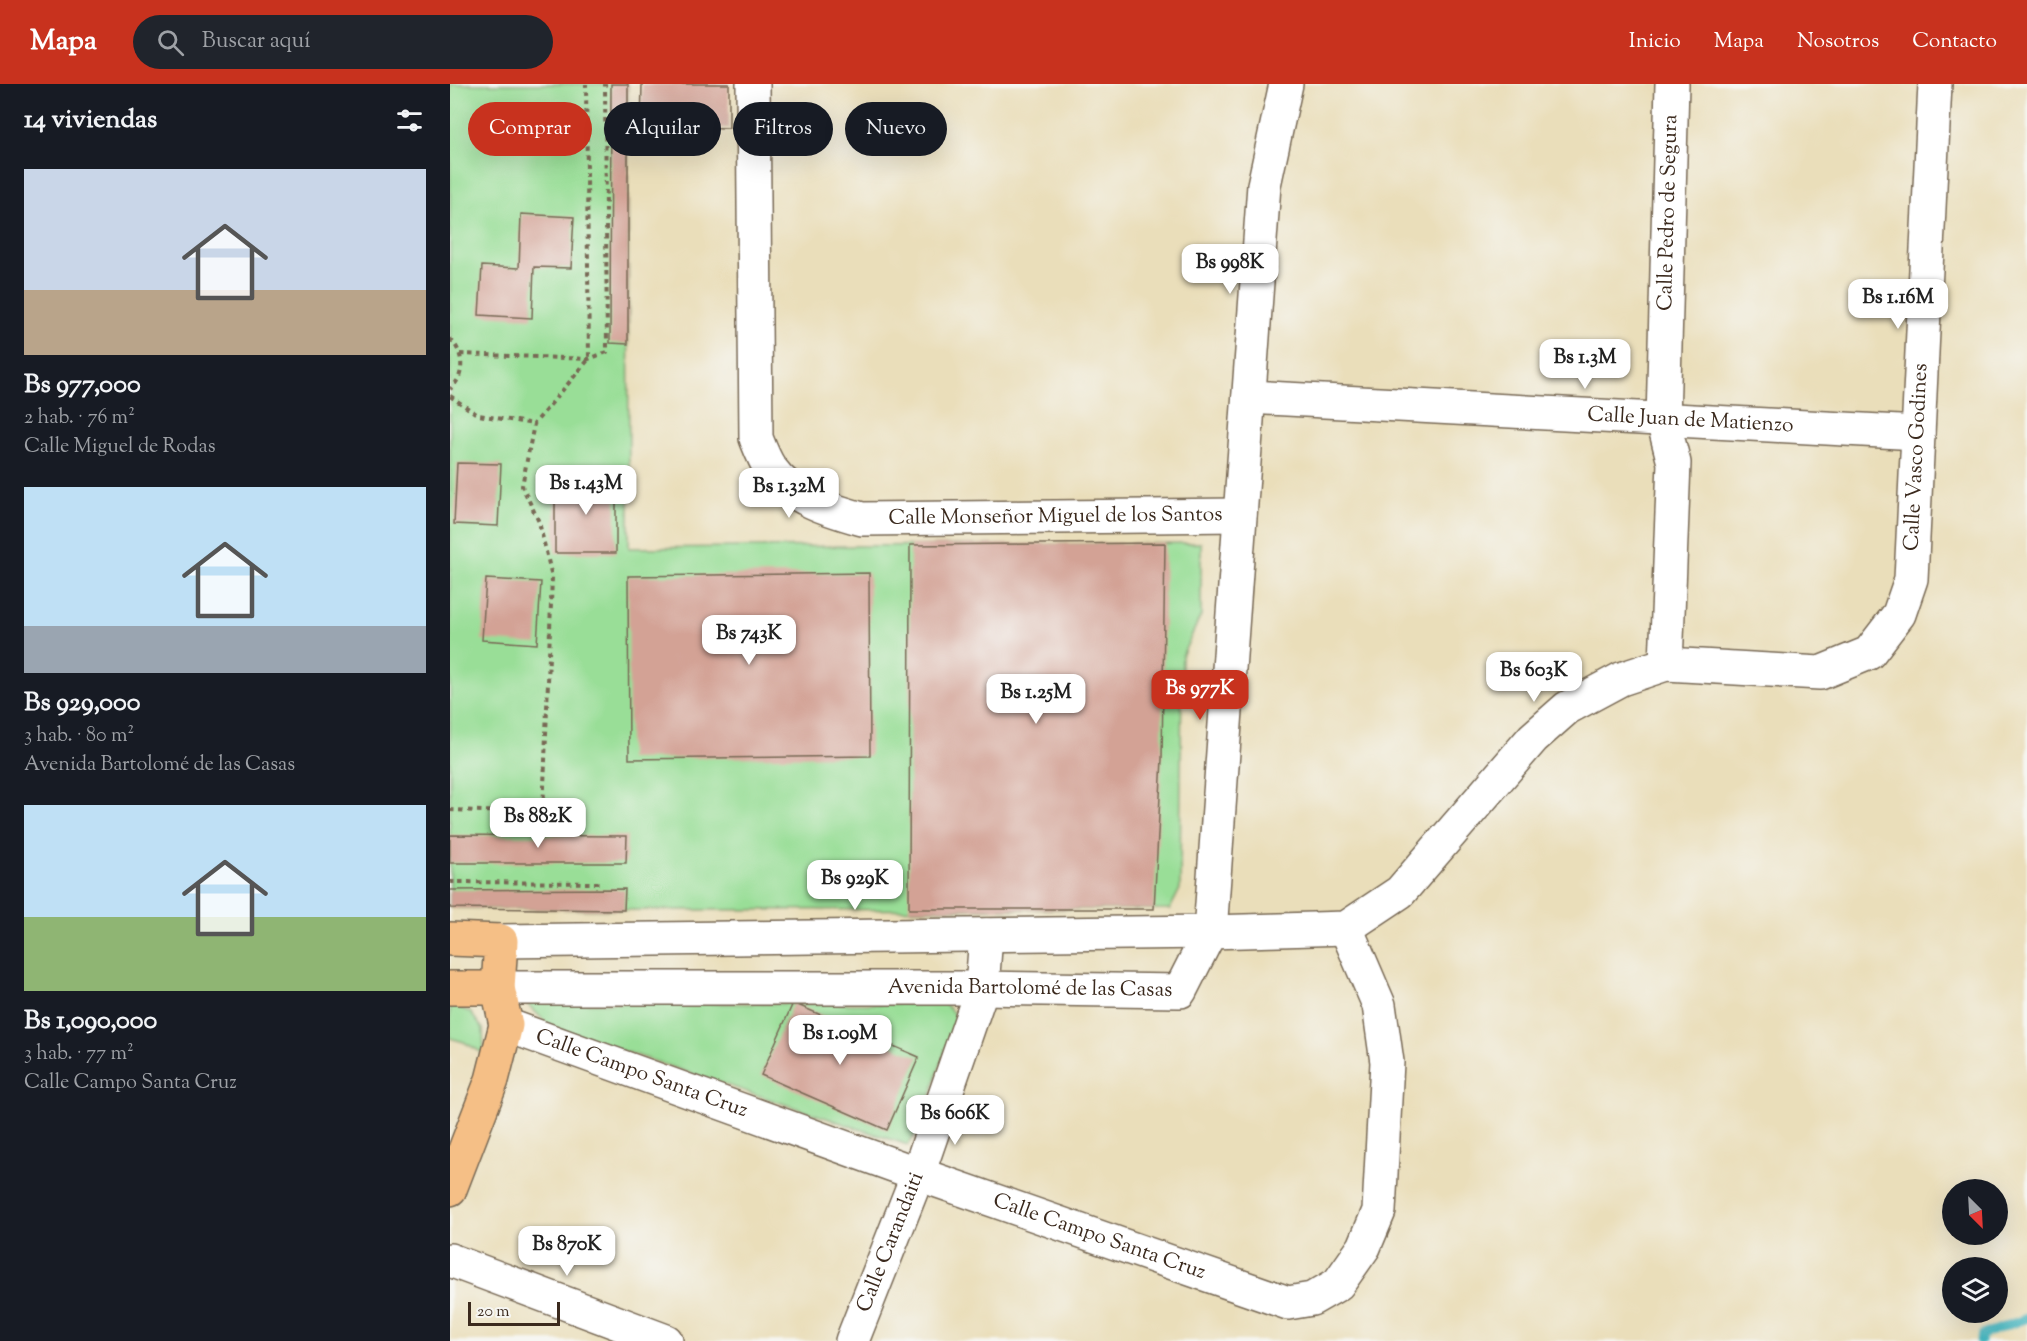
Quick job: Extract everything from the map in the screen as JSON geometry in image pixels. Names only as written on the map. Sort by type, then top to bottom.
[{"type":"main road","points":[[450,939],[501,940],[498,988],[506,1025],[492,1080],[450,1189]]},
{"type":"main road","name":"Avenida Bartolomé de las Casas","points":[[450,988],[498,988]]},
{"type":"street","name":"Calle Monseñor Miguel de los Santos","points":[[753,84],[756,438],[770,468],[796,494],[824,509],[862,519],[1240,515]]},
{"type":"street","points":[[1210,932],[1264,184],[1286,84]]},
{"type":"street","name":"Calle Pedro de Segura","points":[[1666,664],[1674,463],[1663,420],[1672,84]]},
{"type":"street","name":"Calle Vasco Godines","points":[[1666,664],[1820,673],[1869,652],[1899,614],[1911,579],[1935,84]]},
{"type":"street","name":"Calle Juan de Matienzo","points":[[1249,398],[1918,433]]},
{"type":"street","points":[[501,940],[1210,932],[1346,928],[1400,892],[1533,738],[1567,708],[1621,679],[1666,664]]},
{"type":"street","name":"Calle Campo Santa Cruz","points":[[506,1025],[918,1174],[1288,1303],[1312,1299],[1338,1284],[1364,1247],[1379,1211],[1387,1062],[1379,1005],[1346,928]]},
{"type":"street","name":"Avenida Bartolomé de las Casas","points":[[498,988],[982,988],[1180,991],[1210,932]]},
{"type":"street","name":"Calle Carandaiti","points":[[852,1341],[918,1174],[982,988],[986,935]]},
{"type":"street","points":[[450,1260],[666,1341]]},
{"type":"path","points":[[586,84],[589,359]]},
{"type":"path","points":[[450,810],[543,813],[552,577],[539,522],[522,486],[534,424],[589,359],[607,351],[605,84]]},
{"type":"path","points":[[450,339],[460,354],[462,365],[460,376],[450,389]]},
{"type":"path","points":[[460,354],[589,359]]},
{"type":"path","points":[[450,396],[478,415],[534,424]]},
{"type":"path","points":[[450,882],[603,883]]},
{"type":"green space","points":[[450,84],[628,84],[628,102],[604,102],[604,156],[628,156],[629,548],[1201,543],[1201,615],[1182,656],[1180,889],[1170,909],[450,908]]},
{"type":"green space","points":[[526,1003],[945,1004],[956,1016],[921,1126],[908,1145],[551,1027]]},
{"type":"green space","points":[[450,1004],[470,1012],[483,1029],[484,1054],[464,1042],[450,1038]]},
{"type":"building","points":[[611,84],[628,84],[628,102],[611,102]]},
{"type":"building","points":[[642,84],[729,84],[729,128],[721,128],[721,102],[642,102]]},
{"type":"building","points":[[611,156],[628,156],[628,344],[610,343]]},
{"type":"building","points":[[521,214],[574,217],[571,268],[534,267],[532,318],[479,315],[482,266],[519,268]]},
{"type":"building","points":[[457,463],[501,464],[498,526],[454,524]]},
{"type":"building","points":[[555,478],[616,478],[616,553],[555,553]]},
{"type":"building","points":[[1165,543],[1162,759],[1154,909],[909,909],[910,545]]},
{"type":"building","points":[[869,573],[870,756],[629,759],[628,576]]},
{"type":"building","points":[[486,579],[541,582],[537,644],[482,640]]},
{"type":"building","points":[[450,835],[627,836],[626,863],[450,863]]},
{"type":"building","points":[[625,889],[624,910],[450,908],[450,890]]},
{"type":"building","points":[[793,1003],[919,1057],[887,1130],[761,1075]]},
{"type":"waterway","points":[[1980,1341],[1982,1335],[2027,1318]]}]
